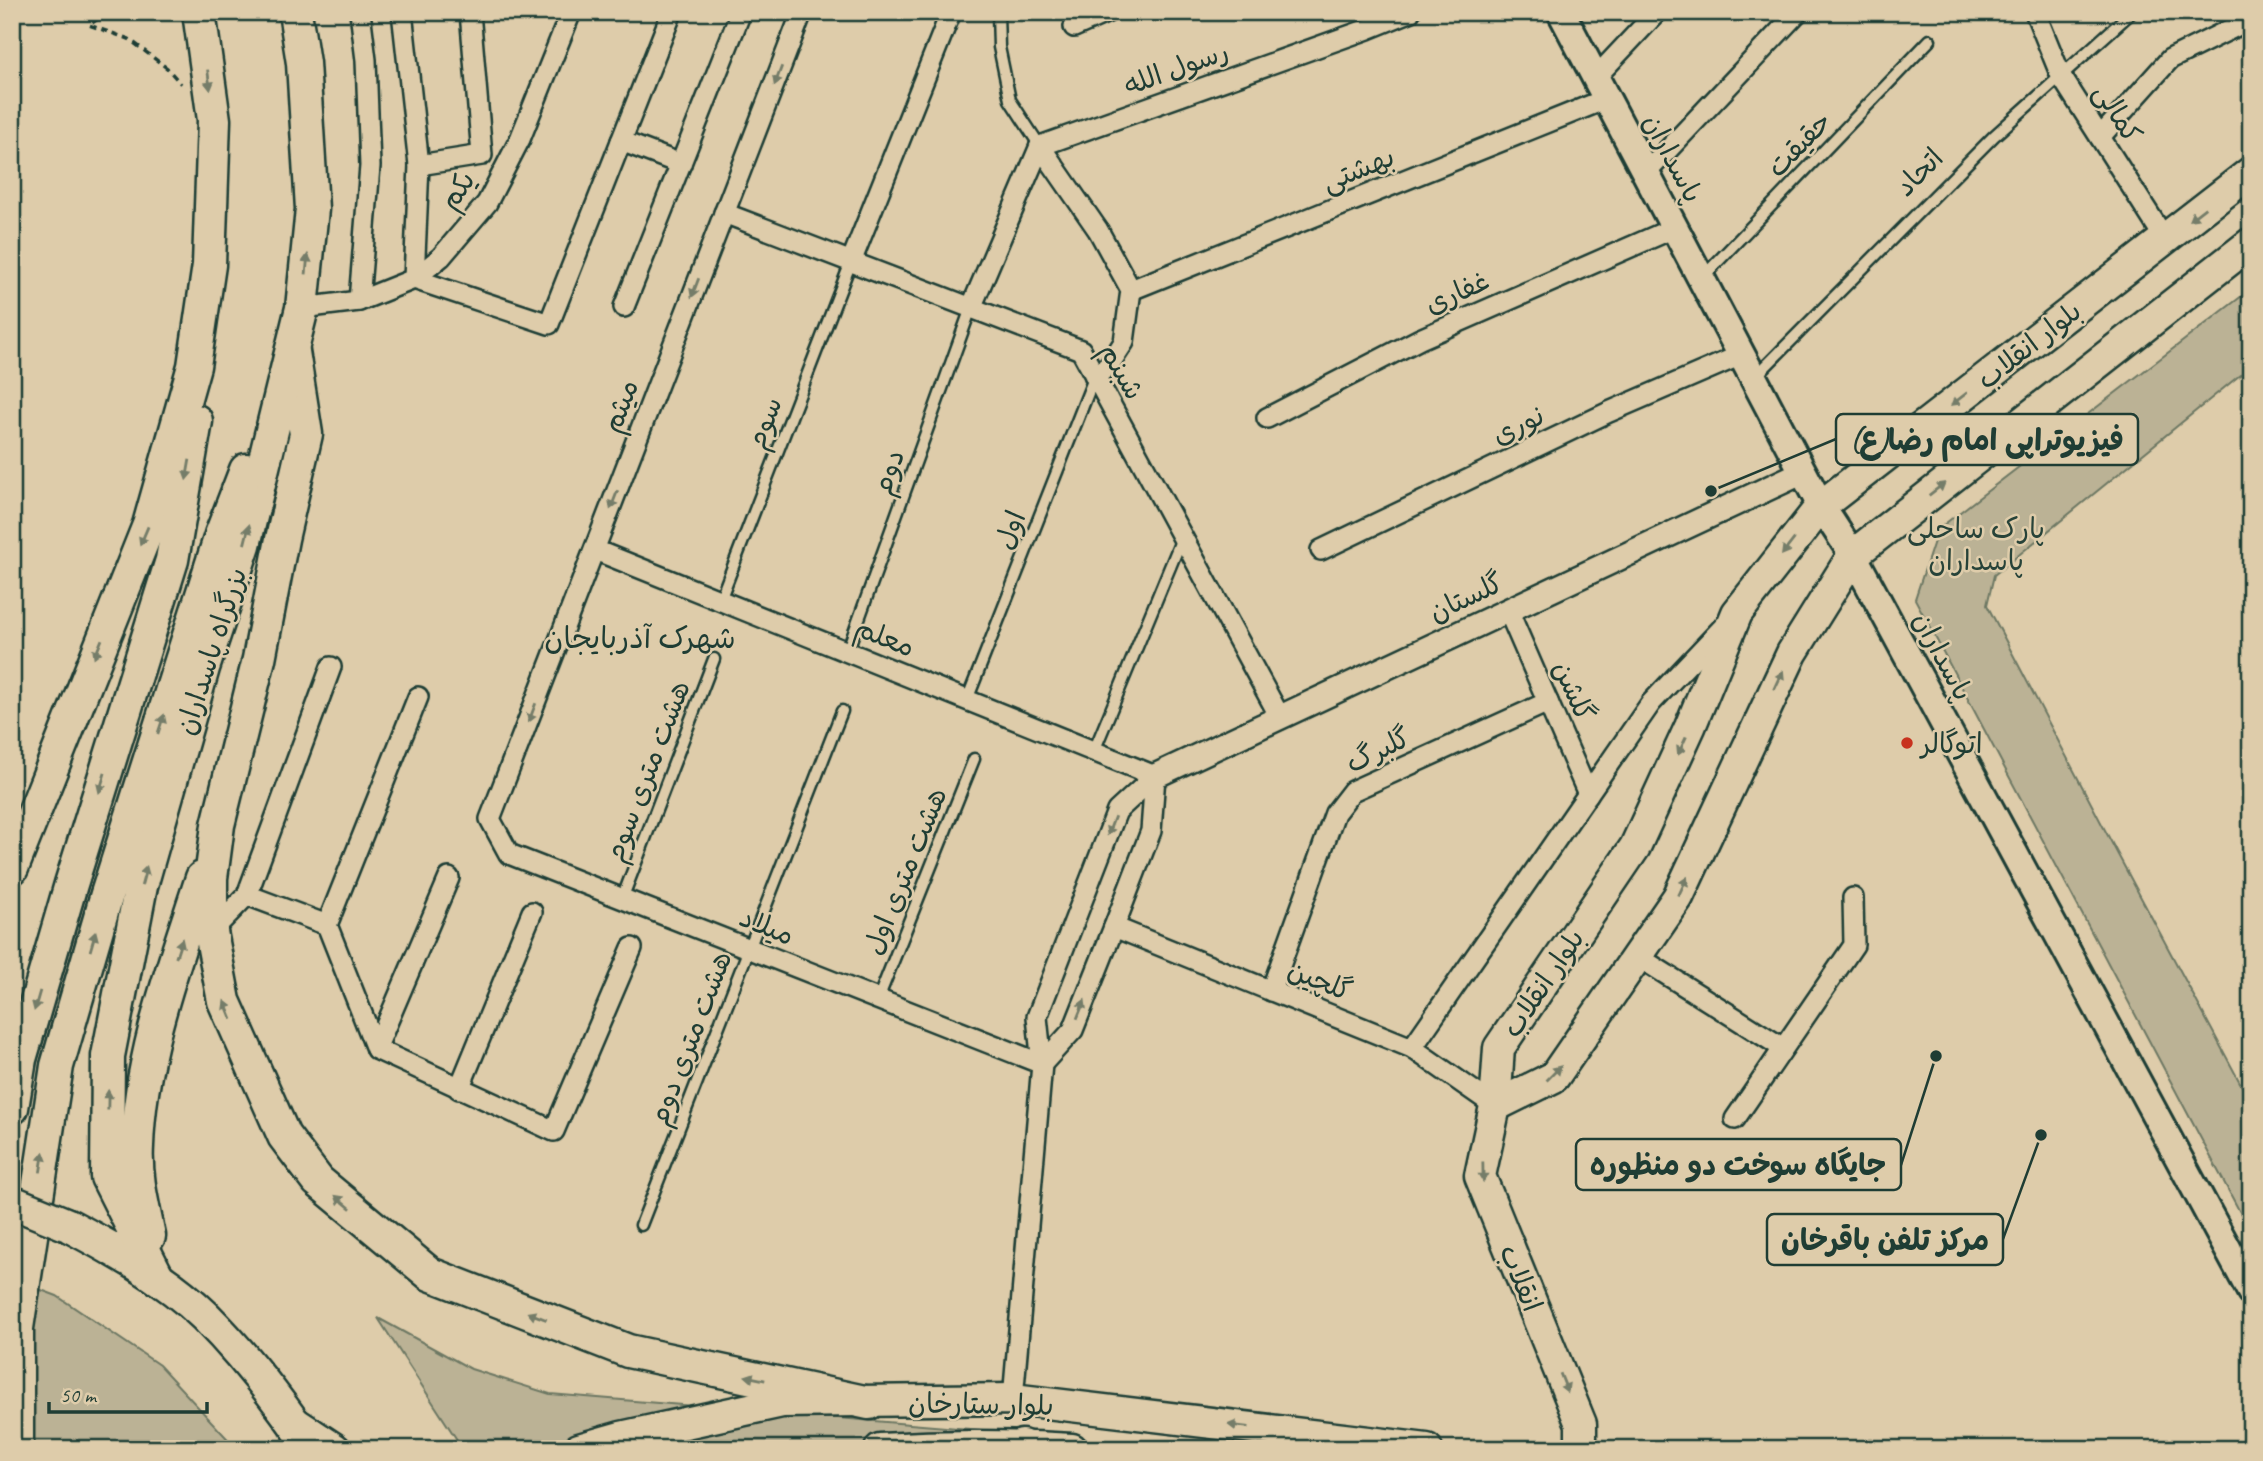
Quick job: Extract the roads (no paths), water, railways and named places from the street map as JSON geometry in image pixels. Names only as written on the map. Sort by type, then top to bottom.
[{"type":"highway","points":[[12,868],[19,840],[149,525],[194,366],[209,265],[214,120],[200,12]]},
{"type":"highway","name":"بزرگراه پاسداران","points":[[158,1279],[107,1177],[108,1056],[141,886],[203,668],[244,545],[302,308],[312,209],[303,63],[295,12]]},
{"type":"highway","points":[[12,1108],[20,1059],[35,1005],[172,559],[195,432],[199,328]]},
{"type":"highway","points":[[158,1279],[138,1184],[137,1147],[144,1081],[158,1015],[218,825],[258,659],[306,434],[293,352]]},
{"type":"highway","points":[[17,1449],[17,1328],[57,1066],[107,894],[220,535],[293,352]]},
{"type":"highway","points":[[218,825],[211,878],[211,932],[224,1001],[284,1136],[318,1181],[430,1274],[628,1352],[870,1403]]},
{"type":"highway","points":[[12,1202],[68,1224],[114,1250],[158,1279],[204,1315],[241,1356],[312,1449]]},
{"type":"main road","name":"پاسداران","points":[[1560,12],[1821,506],[1853,555],[2251,1292]]},
{"type":"main road","name":"بلوار انقلاب","points":[[2251,172],[1821,506],[1737,612],[1690,727],[1635,847],[1499,1048],[1495,1105],[1554,1077],[1678,897],[1792,653],[1853,555],[2251,243]]},
{"type":"main road","name":"انقلاب","points":[[1495,1105],[1480,1176],[1581,1424],[1581,1449]]},
{"type":"main road","name":"بلوار ستارخان","points":[[579,1449],[621,1437],[782,1402],[870,1403],[1013,1399],[1427,1449]]},
{"type":"main road","points":[[294,1422],[335,1449]]},
{"type":"main road","name":"بلوار ستارخان","points":[[880,1449],[936,1445],[1072,1449]]},
{"type":"street","points":[[359,301],[370,166],[366,60],[360,12]]},
{"type":"street","points":[[402,12],[419,165],[414,279],[549,324],[672,12]]},
{"type":"street","points":[[419,165],[482,155],[470,12]]},
{"type":"street","name":"یکم","points":[[302,308],[359,301],[414,279],[441,257],[487,203],[520,139],[570,12]]},
{"type":"street","points":[[624,307],[741,12]]},
{"type":"street","name":"میثم","points":[[490,820],[802,12]]},
{"type":"street","points":[[851,262],[951,12]]},
{"type":"street","points":[[1074,27],[1108,12]]},
{"type":"street","name":"رسول الله","points":[[1040,146],[1410,12]]},
{"type":"street","points":[[1601,88],[1657,12]]},
{"type":"street","points":[[1645,174],[1798,12]]},
{"type":"street","name":"کمالی","points":[[2035,12],[2062,76],[2165,239]]},
{"type":"street","points":[[2100,137],[2170,59],[2251,19]]},
{"type":"street","name":"بهشتی","points":[[1130,290],[1601,88]]},
{"type":"street","points":[[621,141],[681,164]]},
{"type":"street","points":[[1040,146],[1098,230],[1130,290],[1124,342],[1109,365],[1095,377]]},
{"type":"street","points":[[971,308],[1040,146]]},
{"type":"street","name":"شبنم","points":[[724,213],[1081,350],[1280,717]]},
{"type":"street","name":"غفاری","points":[[1267,418],[1420,339],[1674,228]]},
{"type":"street","name":"نوری","points":[[1321,550],[1609,412],[1741,355]]},
{"type":"street","name":"گلستان","points":[[1013,1399],[1042,1064],[1037,1017],[1117,811],[1155,776],[1803,472]]},
{"type":"street","name":"معلم","points":[[595,550],[1155,776]]},
{"type":"street","name":"گلشن","points":[[1508,610],[1588,794]]},
{"type":"street","points":[[1412,1048],[1651,703],[1737,612]]},
{"type":"street","points":[[211,932],[247,895],[331,667]]},
{"type":"street","points":[[418,697],[327,925],[376,1049],[554,1132],[632,948]]},
{"type":"street","name":"گلبرگ","points":[[1271,990],[1335,813],[1352,791],[1548,702]]},
{"type":"street","points":[[1042,1064],[1073,1030],[1114,927],[1151,831],[1155,776]]},
{"type":"street","name":"میلاد","points":[[490,820],[509,854],[1042,1064]]},
{"type":"street","points":[[376,1049],[449,878]]},
{"type":"street","points":[[247,895],[327,925]]},
{"type":"street","points":[[1735,1119],[1854,945],[1853,898]]},
{"type":"street","points":[[459,1089],[532,912]]},
{"type":"street","name":"گلچین","points":[[1114,927],[1412,1048],[1495,1105]]},
{"type":"street","points":[[1637,956],[1783,1048]]},
{"type":"lane","points":[[998,12],[999,47],[1010,100],[1040,146]]},
{"type":"lane","name":"اتحاد","points":[[1754,379],[1994,136],[2132,12]]},
{"type":"lane","name":"حقیقت","points":[[1701,279],[1930,40]]},
{"type":"lane","name":"سوم","points":[[720,600],[851,262]]},
{"type":"lane","name":"دوم","points":[[847,652],[971,308]]},
{"type":"lane","name":"اول","points":[[967,700],[1095,377]]},
{"type":"lane","points":[[1094,751],[1182,537]]},
{"type":"lane","name":"هشت متری سوم","points":[[622,898],[714,659]]},
{"type":"lane","name":"هشت متری دوم","points":[[641,1225],[842,711]]},
{"type":"lane","name":"هشت متری اول","points":[[878,999],[974,759]]},
{"type":"place","name":"فیزیوتراپی امام رضا(ع)","points":[[1711,491]]},
{"type":"place","name":"اتوگالر","points":[[1907,743]]},
{"type":"place","name":"جایگاه سوخت دو منظوره","points":[[1936,1056]]},
{"type":"place","name":"مرکز تلفن باقرخان","points":[[2041,1135]]},
{"type":"district","name":"شهرک آذربایجان","points":[[640,638]]},
{"type":"park label","name":"پارک ساحلی پاسداران","points":[[1976,544]]}]
